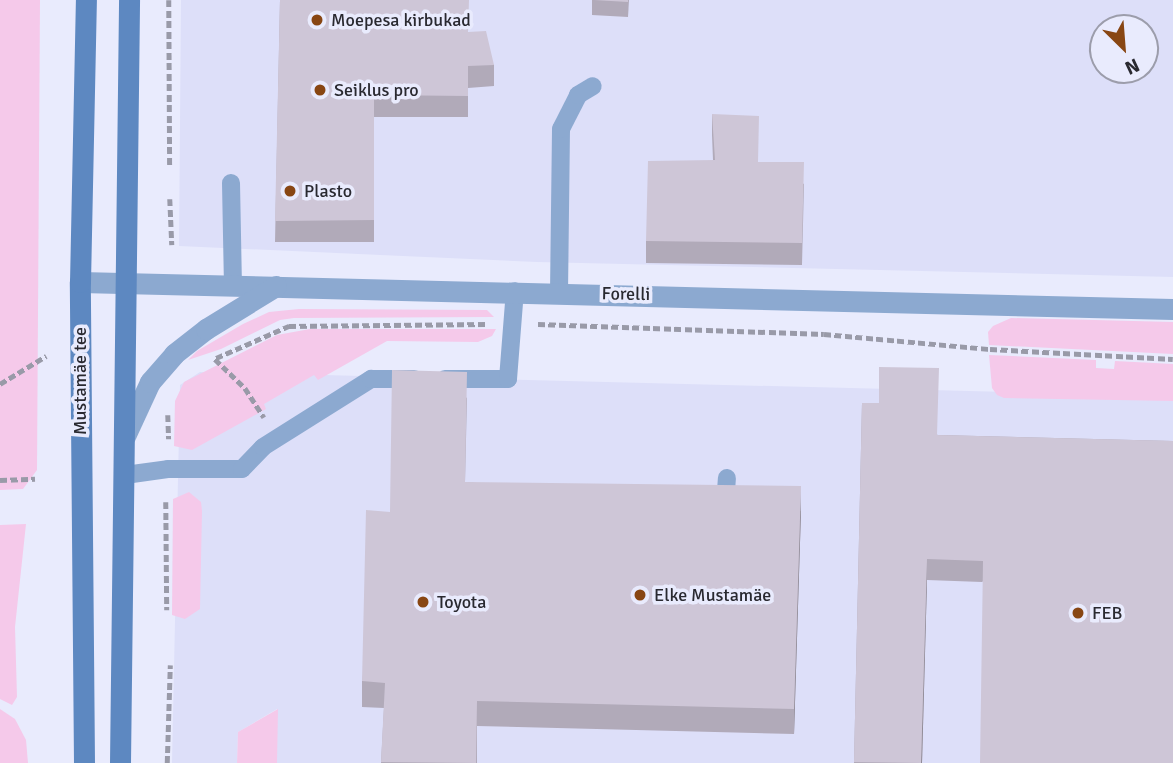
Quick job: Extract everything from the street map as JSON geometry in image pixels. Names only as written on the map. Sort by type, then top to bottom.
[{"type":"main road","name":"Mustamäe tee","points":[[83,763],[80,282],[86,0]]},
{"type":"main road","points":[[120,763],[130,0]]},
{"type":"street","name":"Forelli","points":[[80,282],[1173,309]]},
{"type":"street","points":[[125,436],[150,382],[174,354],[206,328],[276,286]]},
{"type":"lane","points":[[559,293],[561,130],[578,95],[593,86]]},
{"type":"lane","points":[[231,183],[233,285]]},
{"type":"lane","points":[[125,475],[168,469],[242,469],[263,447],[371,379],[508,379],[515,292]]},
{"type":"path","points":[[169,0],[170,166]]},
{"type":"path","points":[[170,199],[172,245]]},
{"type":"path","points":[[204,362],[271,333],[298,325],[513,324],[824,334],[990,349],[1173,359]]},
{"type":"path","points":[[0,384],[46,356]]},
{"type":"path","points":[[215,359],[246,387],[277,438]]},
{"type":"path","points":[[0,480],[35,479]]},
{"type":"path","points":[[166,502],[166,610]]},
{"type":"path","points":[[167,763],[170,665]]},
{"type":"shaded area","points":[[0,0],[40,0],[37,470],[23,489],[0,490]]},
{"type":"shaded area","points":[[181,0],[1173,0],[1173,277],[537,262],[179,246]]},
{"type":"shaded area","points":[[299,309],[487,310],[494,317],[294,318],[280,320],[221,349],[188,360],[197,351],[269,312]]},
{"type":"shaded area","points":[[1011,318],[1173,322],[1173,354],[989,345],[988,332],[993,326]]},
{"type":"shaded area","points":[[310,329],[496,329],[492,336],[478,342],[387,341],[318,380],[314,375],[264,404],[266,409],[192,450],[174,446],[175,401],[184,382],[277,335]]},
{"type":"shaded area","points":[[989,355],[1096,360],[1096,368],[1114,369],[1115,361],[1173,364],[1173,401],[1004,398],[997,395],[992,388]]},
{"type":"shaded area","points":[[200,372],[1173,396],[1173,763],[277,763],[277,709],[238,732],[237,763],[172,763],[180,385]]},
{"type":"shaded area","points":[[189,492],[201,502],[202,511],[200,609],[185,619],[172,615],[173,499]]},
{"type":"shaded area","points":[[26,524],[15,627],[17,697],[12,705],[0,699],[0,525]]},
{"type":"shaded area","points":[[0,709],[15,719],[26,740],[28,763],[0,763]]},
{"type":"shaded area","points":[[278,709],[277,763],[237,763],[238,732]]},
{"type":"building","points":[[280,0],[469,0],[468,32],[486,31],[494,65],[468,66],[468,96],[374,95],[374,220],[275,221]]},
{"type":"building","points":[[594,0],[628,0],[628,2]]},
{"type":"building","points":[[712,114],[759,116],[758,162],[804,162],[802,243],[646,241],[648,161],[715,160]]},
{"type":"building","name":"FEB","points":[[879,367],[939,368],[937,435],[1173,441],[1173,763],[980,763],[983,561],[927,559],[921,763],[854,762],[862,403],[879,403]]},
{"type":"building","points":[[392,370],[467,372],[465,482],[801,486],[794,709],[477,701],[476,763],[381,762],[385,683],[362,681],[366,510],[390,512]]},
{"type":"place","name":"Moepesa kirbukad","points":[[317,20]]},
{"type":"place","name":"Seiklus pro","points":[[320,90]]},
{"type":"place","name":"Plasto","points":[[290,191]]},
{"type":"place","name":"Elke Mustamäe","points":[[640,595]]},
{"type":"place","name":"Toyota","points":[[423,602]]},
{"type":"place","name":"FEB","points":[[1078,613]]}]
